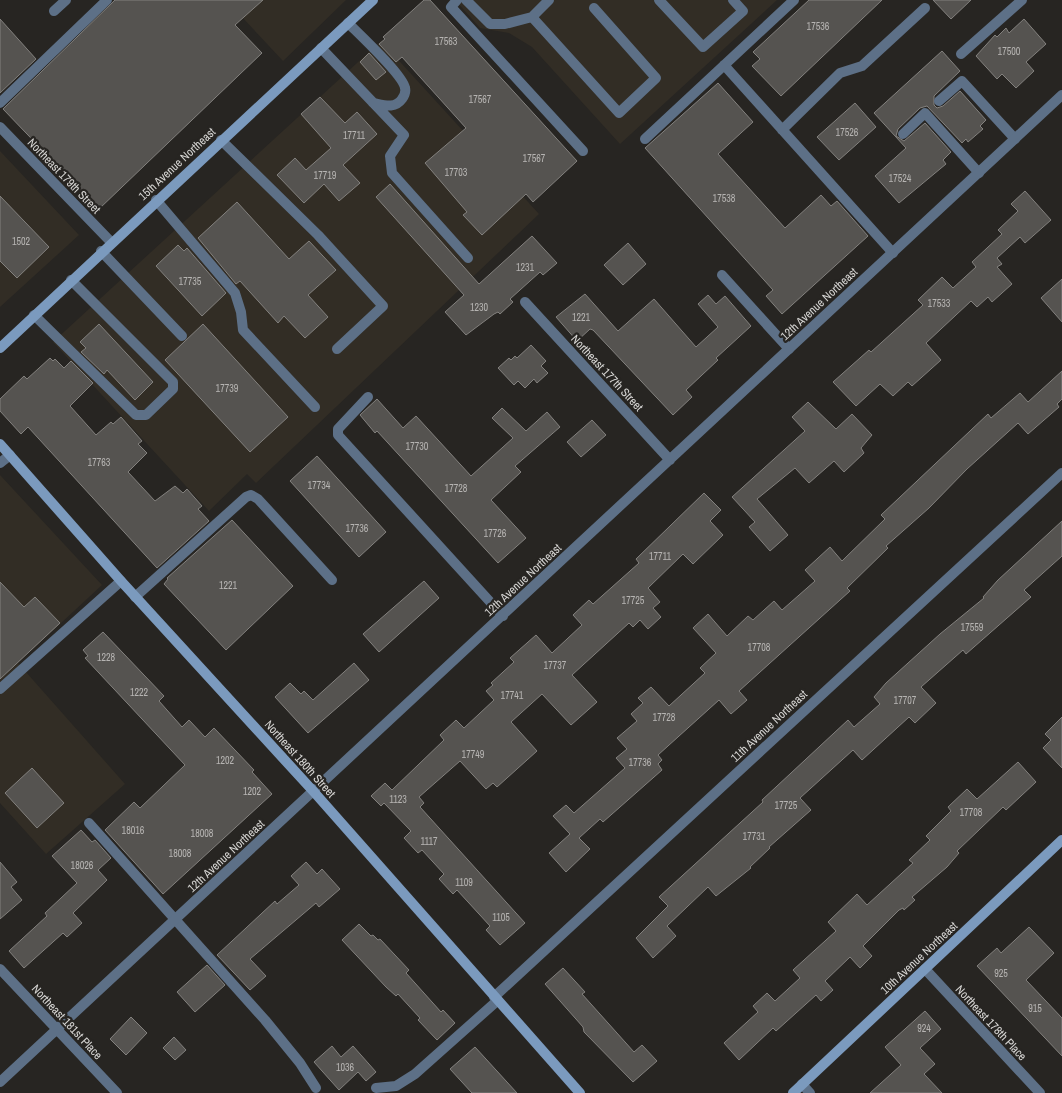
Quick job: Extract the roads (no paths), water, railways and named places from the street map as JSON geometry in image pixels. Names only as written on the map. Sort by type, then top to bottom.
[{"type":"street","points":[[54,11],[66,0]]},
{"type":"street","points":[[0,103],[107,0]]},
{"type":"street","name":"15th Avenue Northeast","points":[[0,348],[101,251],[373,0]]},
{"type":"street","points":[[466,0],[490,24],[505,24],[532,17],[550,0]]},
{"type":"street","points":[[659,0],[703,47],[743,11],[733,0]]},
{"type":"street","points":[[645,139],[794,0]]},
{"type":"street","points":[[962,54],[1022,0]]},
{"type":"street","points":[[450,2],[583,151]]},
{"type":"street","points":[[532,17],[619,112],[656,78],[594,8]]},
{"type":"street","points":[[782,130],[840,73],[862,66],[925,8]]},
{"type":"street","points":[[348,22],[398,75],[405,86],[405,94],[400,102],[390,107],[374,103]]},
{"type":"street","points":[[321,48],[404,135],[390,156],[392,173],[468,258]]},
{"type":"street","points":[[724,65],[893,253]]},
{"type":"street","points":[[939,102],[962,81],[1015,139]]},
{"type":"street","name":"12th Avenue Northeast","points":[[0,1082],[1062,95]]},
{"type":"street","points":[[903,134],[925,114],[979,172]]},
{"type":"street","name":"Northeast 179th Street","points":[[0,127],[111,242]]},
{"type":"street","points":[[221,140],[318,235],[383,306],[336,349]]},
{"type":"street","points":[[156,200],[235,293],[241,312],[243,330],[315,407]]},
{"type":"street","points":[[101,251],[182,336]]},
{"type":"street","points":[[722,275],[789,349]]},
{"type":"street","points":[[34,316],[136,415],[146,415],[173,390],[172,382],[71,280]]},
{"type":"street","name":"Northeast 177th Street","points":[[525,302],[670,460]]},
{"type":"street","points":[[368,397],[338,429],[338,435],[503,616]]},
{"type":"street","name":"Northeast 180th Street","points":[[0,444],[135,597],[314,792],[580,1093]]},
{"type":"street","points":[[0,463],[10,455]]},
{"type":"street","name":"11th Avenue Northeast","points":[[376,1088],[396,1086],[415,1074],[1062,472]]},
{"type":"street","points":[[135,597],[246,497],[251,495],[258,499],[332,580]]},
{"type":"street","points":[[0,689],[121,581]]},
{"type":"street","points":[[89,823],[174,921],[265,1020],[300,1063],[316,1088]]},
{"type":"street","name":"10th Avenue Northeast","points":[[793,1093],[1062,840]]},
{"type":"street","name":"Northeast 181st Place","points":[[0,969],[117,1093]]},
{"type":"street","name":"Northeast 178th Place","points":[[925,969],[1040,1093]]},
{"type":"street","points":[[802,1084],[810,1093]]}]
